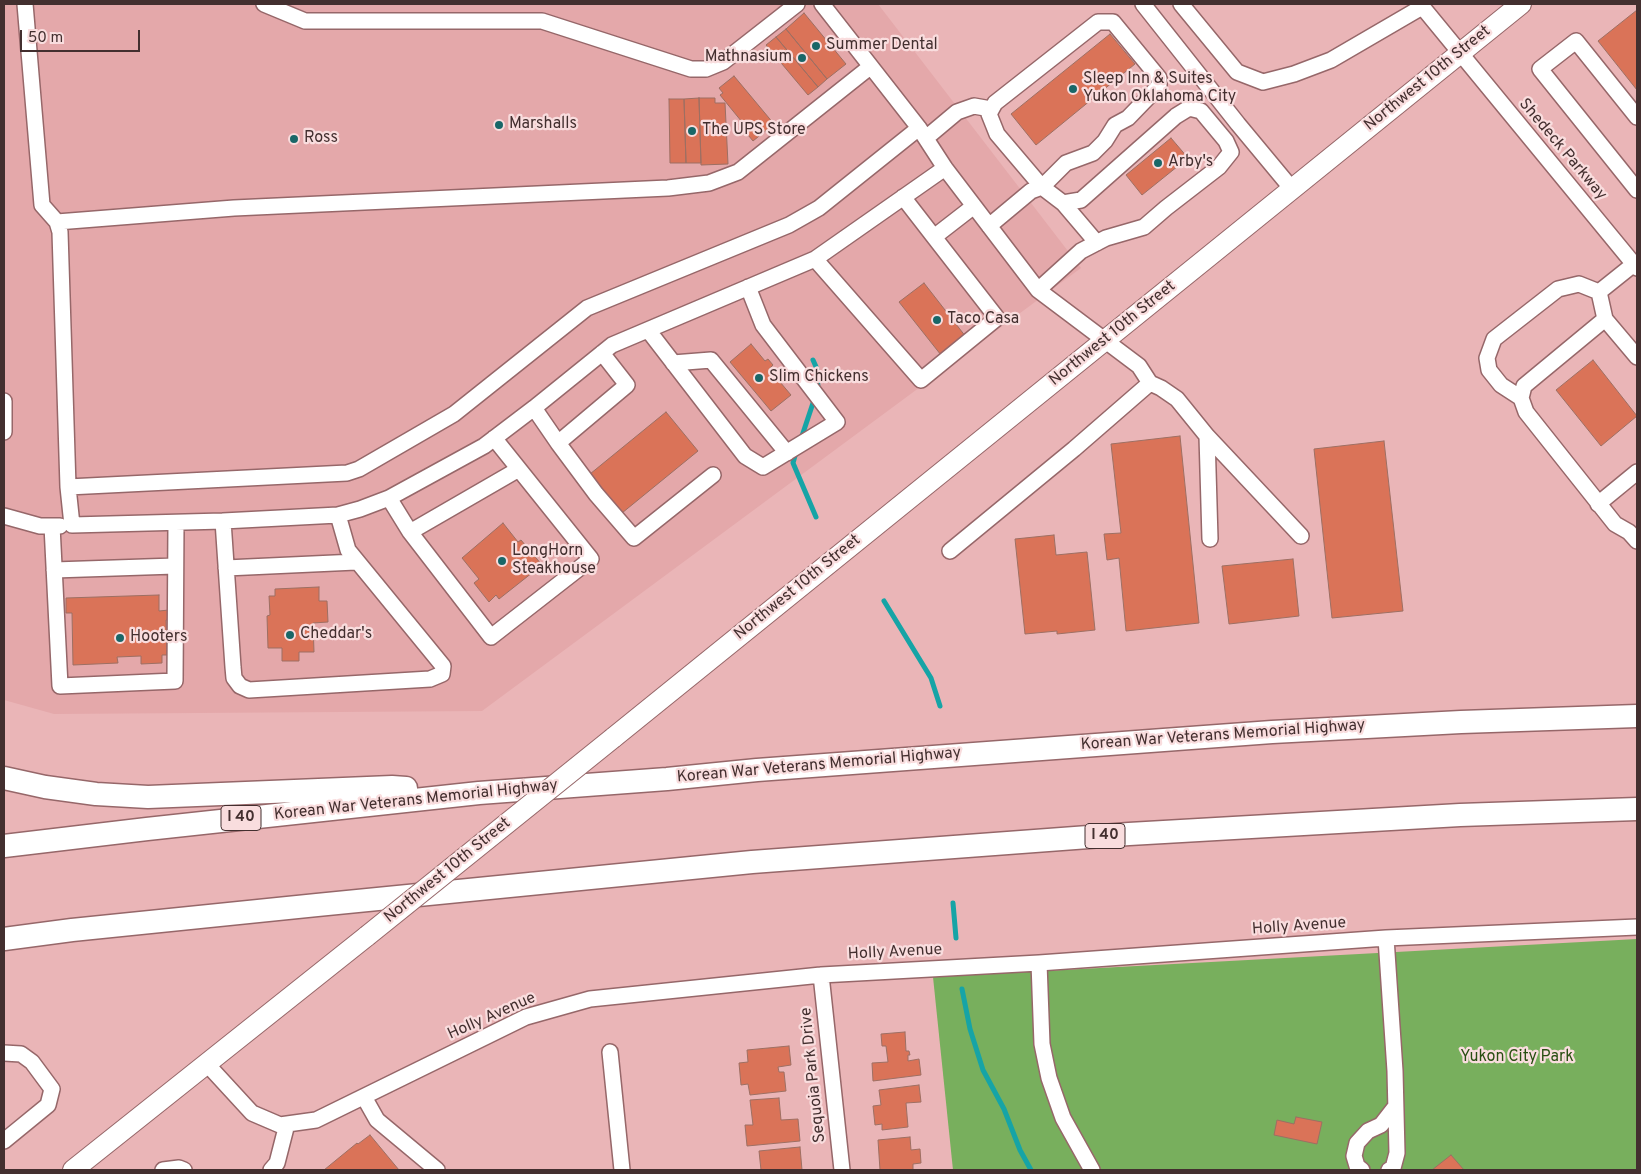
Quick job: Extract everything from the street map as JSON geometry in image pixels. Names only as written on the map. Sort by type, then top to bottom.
[{"type":"highway","name":"Korean War Veterans Memorial Highway","points":[[4,846],[479,793],[667,779],[756,770],[1252,734],[1461,722],[1637,716]]},
{"type":"highway","points":[[4,778],[45,787],[96,794],[148,797],[392,787],[479,793]]},
{"type":"highway","name":"I 40","points":[[4,939],[82,929],[752,862],[1129,834],[1460,816],[1637,809]]},
{"type":"main road","name":"Northwest 10th Street","points":[[73,1170],[1105,342],[1292,188],[1521,4]]},
{"type":"street","points":[[25,4],[42,205],[58,222],[60,232],[68,487],[72,525]]},
{"type":"street","points":[[264,4],[305,21],[542,21],[691,69],[706,69],[723,62],[797,4]]},
{"type":"street","points":[[822,4],[923,133],[946,168],[1038,290],[1139,366],[1150,383],[1177,399],[1207,436],[1301,536]]},
{"type":"street","points":[[1143,4],[1238,124],[1292,188]]},
{"type":"street","points":[[1181,4],[1237,72],[1264,82],[1294,74],[1332,60],[1421,5]]},
{"type":"street","name":"Shedeck Parkway","points":[[1421,5],[1635,266]]},
{"type":"street","points":[[989,226],[1030,191],[1042,188],[1066,163],[1093,153],[1105,141],[1115,125],[1128,118],[1159,86],[1160,78],[1112,22],[1098,22],[994,102],[989,114],[997,134],[1042,188],[1063,204],[1096,243]]},
{"type":"street","points":[[1637,117],[1576,42],[1540,69],[1637,190]]},
{"type":"street","points":[[58,222],[234,208],[668,188],[709,183],[738,172],[870,67]]},
{"type":"street","points":[[68,487],[347,473],[359,469],[454,414],[587,308],[796,220],[819,208],[923,133],[957,112],[974,106],[991,109]]},
{"type":"street","points":[[1038,290],[1081,252],[1096,243],[1106,238],[1144,227],[1219,167],[1231,152],[1226,142],[1201,111],[1189,108],[1176,116],[1081,200],[1063,204]]},
{"type":"street","points":[[4,516],[40,526],[52,526],[223,521],[338,514],[360,509],[389,498],[484,446],[612,345],[815,259],[946,168]]},
{"type":"street","points":[[815,259],[921,380],[997,318],[903,197]]},
{"type":"street","points":[[934,237],[974,206]]},
{"type":"street","points":[[1598,292],[1635,266]]},
{"type":"street","points":[[1521,398],[1501,385],[1489,370],[1487,358],[1494,339],[1558,289],[1579,284],[1598,292]]},
{"type":"street","points":[[648,330],[745,456],[763,467],[837,422],[763,325],[748,287]]},
{"type":"street","points":[[1598,292],[1605,319],[1637,357]]},
{"type":"street","points":[[1605,319],[1524,386],[1521,398],[1526,412],[1614,524],[1629,532],[1637,541]]},
{"type":"street","points":[[558,442],[627,385],[602,354]]},
{"type":"street","points":[[674,362],[712,360],[787,453]]},
{"type":"street","points":[[950,550],[1074,449],[1150,383]]},
{"type":"street","points":[[4,401],[4,432]]},
{"type":"street","points":[[534,408],[596,494],[634,538],[713,475]]},
{"type":"street","points":[[1207,436],[1210,539]]},
{"type":"street","points":[[389,498],[410,532],[491,637],[591,559],[494,438]]},
{"type":"street","points":[[410,532],[519,470]]},
{"type":"street","points":[[1598,504],[1637,472]]},
{"type":"street","points":[[223,521],[234,678],[240,686],[249,690],[430,679],[442,674],[443,666],[348,550],[338,514]]},
{"type":"street","points":[[52,526],[60,686],[175,681],[176,522]]},
{"type":"street","points":[[226,568],[356,562]]},
{"type":"street","points":[[54,570],[175,566]]},
{"type":"street","name":"Holly Avenue","points":[[206,1063],[252,1112],[280,1124],[287,1124],[316,1120],[526,1017],[590,999],[821,975],[1039,963],[1386,938],[1637,927]]},
{"type":"street","points":[[1386,938],[1395,1071],[1397,1153],[1393,1168],[1390,1170]]},
{"type":"street","points":[[1039,963],[1042,1044],[1048,1078],[1063,1118],[1092,1170]]},
{"type":"street","name":"Sequoia Park Drive","points":[[821,975],[842,1170]]},
{"type":"street","points":[[610,1052],[622,1170]]},
{"type":"street","points":[[4,1053],[21,1054],[32,1062],[52,1088],[48,1105],[4,1141]]},
{"type":"street","points":[[364,1097],[377,1120],[437,1170]]},
{"type":"street","points":[[1362,1170],[1357,1166],[1354,1156],[1357,1143],[1368,1131],[1381,1125],[1395,1107]]},
{"type":"street","points":[[271,1170],[278,1158],[287,1124]]},
{"type":"street","points":[[164,1170],[178,1168],[184,1170]]},
{"type":"shaded area","points":[[4,4],[878,4],[1081,268],[482,711],[54,714],[4,700]]},
{"type":"green space","name":"Yukon City Park","points":[[1637,939],[1637,1170],[953,1170],[933,977]]},
{"type":"building","points":[[1637,10],[1637,90],[1598,41]]},
{"type":"building","name":"Summer Dental","points":[[804,13],[846,64],[827,79],[786,29]]},
{"type":"building","name":"Mathnasium","points":[[786,29],[827,79],[818,87],[776,37]]},
{"type":"building","name":"Sleep Inn & Suites Yukon Oklahoma City","points":[[1110,34],[1135,64],[1036,145],[1011,114]]},
{"type":"building","points":[[776,37],[818,87],[808,95],[766,45]]},
{"type":"building","points":[[734,76],[774,124],[753,141],[739,124],[742,122],[720,95],[723,93],[719,88]]},
{"type":"building","name":"The UPS Store","points":[[699,98],[701,163],[686,163],[684,99]]},
{"type":"building","points":[[699,98],[715,98],[715,103],[725,103],[728,164],[701,165]]},
{"type":"building","points":[[669,99],[684,99],[686,163],[670,163]]},
{"type":"building","points":[[1171,138],[1188,158],[1142,195],[1126,175]]},
{"type":"building","points":[[924,283],[966,337],[941,355],[899,302]]},
{"type":"building","points":[[751,344],[765,361],[768,359],[773,365],[769,369],[791,395],[771,411],[730,362]]},
{"type":"building","points":[[1593,360],[1637,416],[1601,446],[1556,390]]},
{"type":"building","points":[[666,412],[698,451],[622,513],[590,474]]},
{"type":"building","points":[[1180,436],[1199,623],[1126,631],[1119,558],[1107,560],[1104,534],[1121,533],[1111,444]]},
{"type":"building","points":[[1384,441],[1403,611],[1332,618],[1314,449]]},
{"type":"building","name":"LongHorn Steakhouse","points":[[503,523],[518,542],[521,540],[542,565],[499,599],[496,595],[489,602],[474,583],[479,579],[462,558]]},
{"type":"building","points":[[1054,535],[1056,555],[1087,552],[1095,630],[1057,634],[1057,631],[1025,634],[1015,539]]},
{"type":"building","points":[[1293,559],[1299,616],[1229,624],[1222,566]]},
{"type":"building","name":"Cheddar's","points":[[319,587],[319,601],[327,601],[328,622],[313,623],[314,652],[299,652],[299,661],[282,661],[282,648],[268,648],[267,616],[270,615],[269,596],[275,596],[275,589]]},
{"type":"building","name":"Hooters","points":[[159,595],[159,611],[169,610],[169,620],[166,620],[167,655],[162,655],[162,663],[141,664],[141,656],[117,657],[118,663],[73,665],[72,613],[66,613],[66,598]]},
{"type":"building","points":[[905,1032],[906,1051],[909,1051],[910,1055],[908,1055],[908,1061],[919,1059],[921,1075],[873,1081],[872,1063],[888,1062],[886,1046],[882,1046],[881,1034]]},
{"type":"building","points":[[789,1046],[791,1065],[778,1067],[779,1072],[784,1072],[786,1091],[750,1095],[748,1084],[741,1085],[739,1063],[748,1062],[747,1050]]},
{"type":"building","points":[[919,1085],[921,1102],[906,1103],[908,1127],[882,1130],[882,1124],[875,1125],[873,1106],[881,1105],[879,1090]]},
{"type":"building","points":[[779,1098],[781,1120],[798,1119],[800,1141],[747,1146],[745,1125],[753,1125],[750,1100]]},
{"type":"building","points":[[1296,1117],[1322,1122],[1317,1144],[1274,1135],[1277,1120],[1294,1124]]},
{"type":"building","points":[[370,1135],[399,1170],[324,1170],[357,1143]]},
{"type":"building","points":[[910,1137],[911,1150],[920,1149],[921,1163],[913,1164],[913,1170],[880,1170],[878,1140]]},
{"type":"building","points":[[800,1147],[802,1170],[761,1170],[759,1151]]},
{"type":"building","points":[[1451,1155],[1464,1170],[1432,1170]]},
{"type":"waterway","points":[[813,360],[817,369],[818,389]]},
{"type":"waterway","points":[[801,439],[815,397]]},
{"type":"waterway","points":[[796,452],[793,463],[816,517]]},
{"type":"waterway","points":[[884,601],[931,678],[940,706]]},
{"type":"waterway","points":[[953,903],[956,938]]},
{"type":"waterway","points":[[962,989],[970,1029],[983,1070],[1004,1109],[1020,1150],[1031,1170]]},
{"type":"place","name":"Summer Dental","points":[[816,46]]},
{"type":"place","name":"Mathnasium","points":[[802,58]]},
{"type":"place","name":"Sleep Inn & Suites Yukon Oklahoma City","points":[[1073,89]]},
{"type":"place","name":"Marshalls","points":[[499,125]]},
{"type":"place","name":"The UPS Store","points":[[692,131]]},
{"type":"place","name":"Ross","points":[[294,139]]},
{"type":"place","name":"Arby's","points":[[1158,163]]},
{"type":"place","name":"Taco Casa","points":[[937,320]]},
{"type":"place","name":"Slim Chickens","points":[[759,378]]},
{"type":"place","name":"LongHorn Steakhouse","points":[[502,561]]},
{"type":"place","name":"Cheddar's","points":[[290,635]]},
{"type":"place","name":"Hooters","points":[[120,638]]}]
